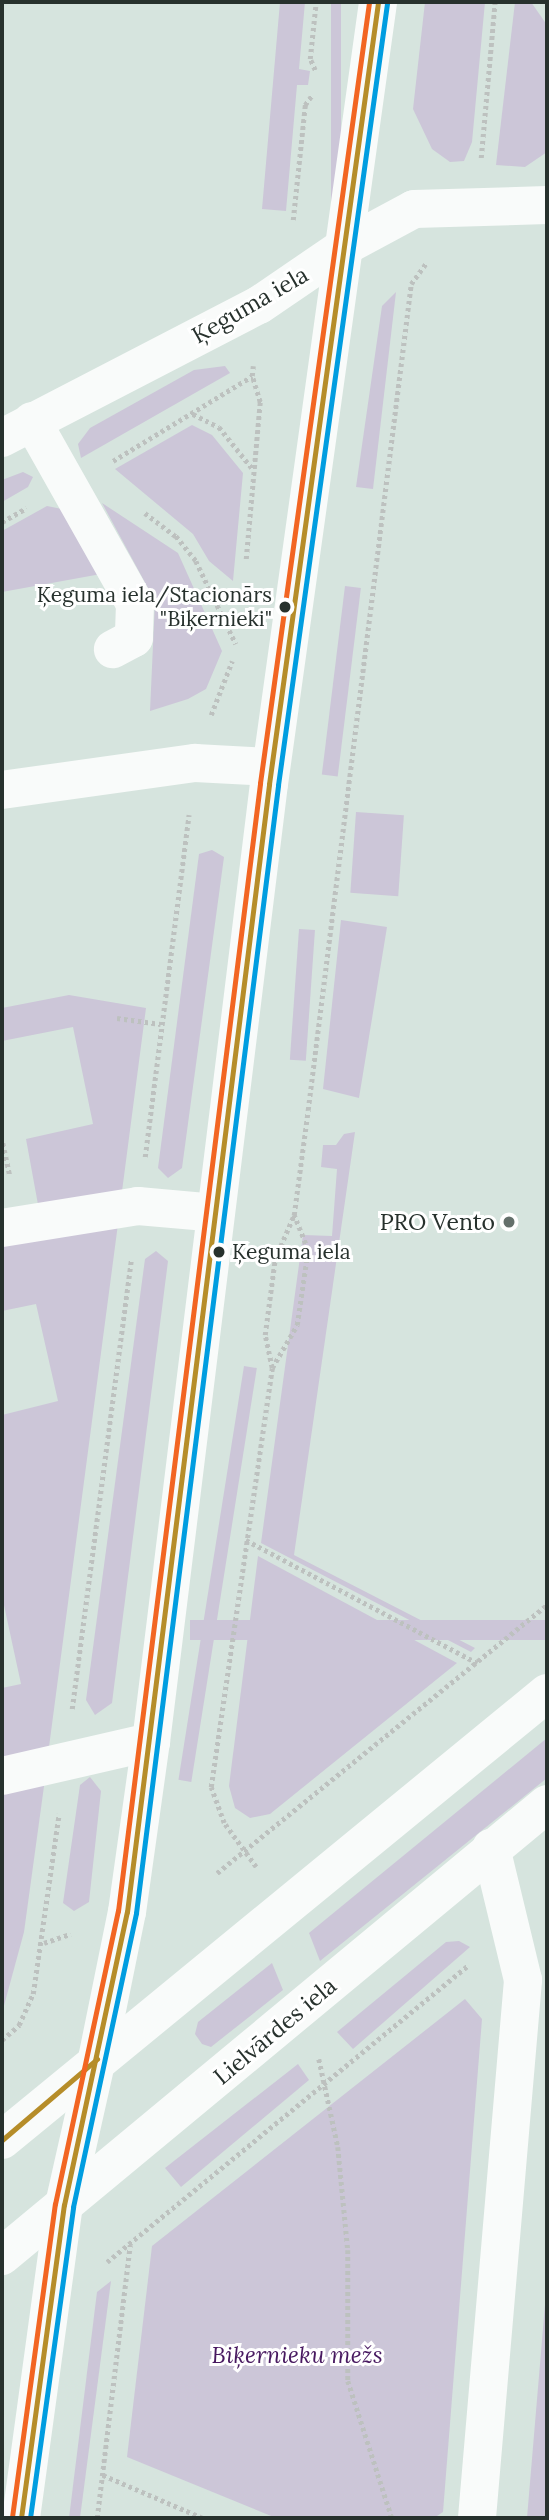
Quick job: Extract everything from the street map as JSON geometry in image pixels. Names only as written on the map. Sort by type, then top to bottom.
[{"type":"street","points":[[21,2518],[64,2205],[127,1912],[151,1742],[271,767],[347,245],[377,2]]},
{"type":"street","name":"Ķeguma iela","points":[[17,430],[259,305],[347,245],[414,209],[547,205]]},
{"type":"street","points":[[17,430],[135,604],[134,638],[113,649]]},
{"type":"street","points":[[2,790],[195,763],[271,767]]},
{"type":"street","points":[[2,1228],[138,1206],[216,1213]]},
{"type":"street","points":[[2,2140],[97,2059],[547,1693]]},
{"type":"street","points":[[2,1776],[151,1742]]},
{"type":"street","name":"Lielvārdes iela","points":[[2,2256],[547,1804]]},
{"type":"street","points":[[477,2518],[523,1980],[491,1848]]},
{"type":"path","points":[[257,1868],[245,1847],[224,1823],[211,1787],[272,1368],[265,1335],[275,1259],[294,1214],[411,284],[476,209],[495,2]]},
{"type":"path","points":[[245,575],[252,468],[260,402],[252,376]]},
{"type":"path","points":[[193,414],[219,427],[252,468]]},
{"type":"path","points":[[133,505],[176,536],[195,561],[237,646]]},
{"type":"path","points":[[117,1018],[162,1024]]},
{"type":"path","points":[[272,1368],[297,1325],[307,1250],[294,1214]]},
{"type":"path","points":[[246,1540],[477,1663]]},
{"type":"path","points":[[217,1873],[245,1847],[547,1605]]},
{"type":"path","points":[[2,2040],[24,2015],[44,1943],[50,1899]]},
{"type":"path","points":[[106,2263],[325,2086],[512,1927]]},
{"type":"path","points":[[44,1943],[74,1933]]},
{"type":"path","points":[[316,2048],[338,2147],[348,2250],[348,2381],[392,2518]]},
{"type":"path","points":[[97,2518],[130,2245]]},
{"type":"path","points":[[103,2475],[203,2518]]},
{"type":"green space","points":[[280,2],[305,2],[299,69],[310,71],[308,85],[297,85],[286,211],[262,209]]},
{"type":"green space","points":[[331,2],[341,2],[341,230],[331,230]]},
{"type":"green space","points":[[425,2],[485,2],[472,142],[464,161],[450,162],[432,149],[413,109]]},
{"type":"green space","points":[[515,2],[531,2],[547,25],[547,152],[525,167],[496,165]]},
{"type":"green space","points":[[396,292],[373,489],[356,487],[382,306]]},
{"type":"green space","points":[[225,366],[230,373],[81,458],[78,444],[90,428],[194,370]]},
{"type":"green space","points":[[192,425],[212,435],[243,473],[233,581],[209,561],[193,534],[115,469]]},
{"type":"green space","points":[[23,472],[33,477],[28,487],[2,502],[2,480]]},
{"type":"green space","points":[[102,503],[178,553],[222,651],[206,689],[188,699],[150,711],[155,601]]},
{"type":"green space","points":[[47,506],[62,509],[101,574],[2,592],[2,531]]},
{"type":"green space","points":[[345,586],[361,588],[338,777],[322,775]]},
{"type":"green space","points":[[356,812],[404,815],[398,896],[350,893]]},
{"type":"green space","points":[[212,850],[224,857],[182,1168],[168,1178],[158,1168],[199,854]]},
{"type":"green space","points":[[341,920],[387,927],[359,1098],[323,1089]]},
{"type":"green space","points":[[299,929],[315,930],[306,1061],[290,1060]]},
{"type":"green space","points":[[69,995],[146,1008],[121,1199],[39,1210],[26,1139],[93,1124],[73,1027],[2,1041],[2,1008]]},
{"type":"green space","points":[[355,1132],[294,1555],[475,1648],[471,1652],[261,1543],[303,1235],[332,1236],[337,1169],[321,1167],[323,1145],[336,1145],[344,1134]]},
{"type":"green space","points":[[118,1224],[49,1747],[2,1758],[2,1688],[21,1684],[2,1596],[2,1415],[58,1401],[36,1304],[2,1311],[2,1242]]},
{"type":"green space","points":[[156,1251],[168,1261],[112,1703],[95,1715],[86,1700],[145,1259]]},
{"type":"green space","points":[[244,1366],[257,1368],[191,1782],[178,1780]]},
{"type":"green space","points":[[258,1556],[457,1663],[270,1814],[250,1818],[235,1808],[229,1786]]},
{"type":"green space","points":[[190,1620],[547,1620],[547,1640],[190,1640]]},
{"type":"green space","points":[[547,1738],[547,1778],[320,1961],[309,1933]]},
{"type":"green space","points":[[90,1777],[101,1791],[89,1902],[74,1911],[63,1903],[80,1785]]},
{"type":"green space","points":[[45,1779],[24,1932],[2,2013],[2,1789]]},
{"type":"green space","points":[[459,1941],[470,1947],[353,2049],[337,2032],[446,1942]]},
{"type":"green space","points":[[272,1963],[283,1990],[211,2047],[202,2044],[195,2034],[198,2022]]},
{"type":"green space","name":"Biķernieku mežs","points":[[465,1999],[482,2019],[443,2512],[434,2518],[276,2518],[127,2457],[152,2246]]},
{"type":"green space","points":[[298,2064],[309,2080],[181,2187],[165,2168]]},
{"type":"green space","points":[[111,2281],[80,2518],[69,2518],[97,2292]]},
{"type":"green space","points":[[547,2281],[547,2518],[527,2518]]},
{"type":"transit line","points":[[12,2517],[55,2204],[118,1911],[260,783],[369,2]]},
{"type":"transit line","points":[[21,2518],[64,2205],[127,1912],[269,784],[378,2]]},
{"type":"transit line","points":[[30,2518],[73,2207],[136,1913],[278,785],[387,3]]},
{"type":"transit line","points":[[2,2140],[97,2059]]},
{"type":"place","name":"Ķeguma iela/Stacionārs \"Biķernieki\"","points":[[285,607]]},
{"type":"place","name":"PRO Vento","points":[[509,1222]]},
{"type":"place","name":"Ķeguma iela","points":[[219,1252]]}]
